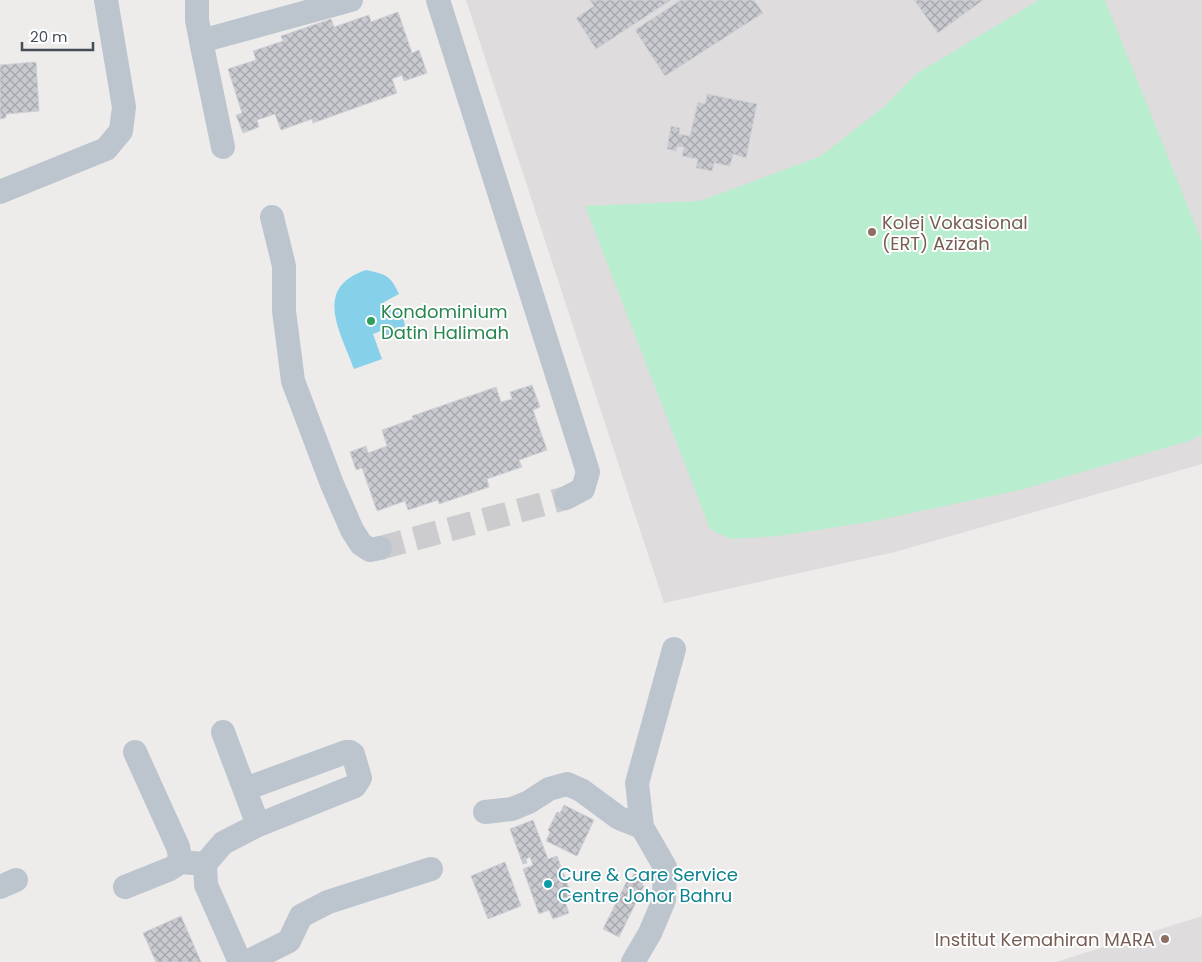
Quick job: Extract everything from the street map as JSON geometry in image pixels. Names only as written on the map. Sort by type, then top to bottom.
[{"type":"lane","points":[[0,192],[106,149],[121,132],[124,107],[106,0]]},
{"type":"lane","points":[[197,0],[197,20],[223,147]]},
{"type":"lane","points":[[201,41],[351,0]]},
{"type":"lane","points":[[438,0],[588,472],[582,489],[566,498]]},
{"type":"lane","points":[[272,217],[284,266],[284,311],[293,381],[332,484],[352,530],[361,544],[370,550],[380,548]]},
{"type":"lane","points":[[633,962],[650,933],[664,900],[665,867],[642,827],[637,783],[674,649]]},
{"type":"lane","points":[[223,732],[258,825]]},
{"type":"lane","points":[[135,752],[178,847],[181,862]]},
{"type":"lane","points":[[240,962],[206,885],[205,864],[223,843],[258,825],[355,786],[360,778],[353,754],[343,752],[245,789]]},
{"type":"lane","points":[[485,812],[512,809],[529,802],[549,789],[567,784],[581,790],[619,818],[642,827]]},
{"type":"lane","points":[[125,887],[170,869],[181,862],[205,864]]},
{"type":"lane","points":[[247,962],[289,941],[301,916],[328,902],[430,869]]},
{"type":"shaded area","name":"Kolej Vokasional (ERT) Azizah","points":[[466,0],[1202,0],[1202,464],[895,552],[664,603]]},
{"type":"shaded area","name":"Institut Kemahiran MARA","points":[[1202,916],[1202,962],[1056,962]]},
{"type":"green space","name":"Kolej Vokasional (ERT) Azizah","points":[[1039,0],[1105,0],[1202,242],[1202,434],[1189,441],[1020,490],[869,522],[778,536],[730,539],[710,529],[585,206],[700,201],[821,156],[886,105],[916,74]]},
{"type":"water","name":"Kondominium Datin Halimah","points":[[366,270],[383,275],[393,283],[399,294],[384,302],[388,310],[400,314],[405,325],[400,332],[393,335],[387,335],[383,330],[373,334],[382,359],[354,369],[338,326],[335,299],[340,288],[349,278]]},
{"type":"building","points":[[590,0],[671,0],[596,49],[576,18],[594,6]]},
{"type":"building","points":[[681,0],[754,0],[763,13],[665,76],[635,30]]},
{"type":"building","points":[[914,0],[983,0],[938,33]]},
{"type":"building","points":[[398,12],[412,53],[419,50],[427,73],[404,81],[402,75],[392,79],[397,93],[313,123],[312,119],[281,130],[275,114],[257,120],[259,127],[243,133],[236,115],[242,113],[228,69],[256,60],[253,51],[283,41],[281,36],[331,19],[334,27],[369,15],[371,22]]},
{"type":"building","points":[[36,62],[39,111],[6,114],[6,118],[0,119],[0,65]]},
{"type":"building","points":[[707,94],[757,104],[746,158],[733,154],[730,166],[714,163],[712,171],[696,168],[698,159],[682,156],[684,147],[677,146],[676,151],[667,149],[671,126],[680,128],[679,134],[690,136],[698,102],[705,104]]},
{"type":"building","points":[[532,385],[540,407],[533,410],[547,450],[519,460],[522,467],[487,479],[489,487],[439,504],[438,500],[408,510],[405,501],[377,511],[362,468],[356,470],[350,452],[366,446],[368,453],[387,446],[382,430],[413,419],[412,416],[496,387],[501,402],[512,399],[510,392]]},
{"type":"building","name":"Cure & Care Service Centre Johor Bahru","points":[[564,805],[594,820],[577,856],[546,841],[550,832],[548,830],[557,812],[560,813]]},
{"type":"building","name":"Cure & Care Service Centre Johor Bahru","points":[[533,820],[548,859],[557,856],[573,899],[565,902],[569,913],[553,919],[549,910],[539,914],[523,869],[533,865],[530,857],[526,859],[527,863],[523,864],[510,829]]},
{"type":"building","name":"Cure & Care Service Centre Johor Bahru","points":[[505,862],[521,906],[488,919],[471,876]]},
{"type":"building","name":"Cure & Care Service Centre Johor Bahru","points":[[634,873],[645,878],[642,885],[644,886],[619,937],[603,929],[628,879],[631,880]]},
{"type":"building","points":[[181,916],[201,962],[156,962],[143,933]]},
{"type":"tunnel","points":[[380,548],[566,498]]},
{"type":"place","name":"Kolej Vokasional (ERT) Azizah","points":[[872,232]]},
{"type":"place","name":"Kondominium Datin Halimah","points":[[371,321]]},
{"type":"place","name":"Cure & Care Service Centre Johor Bahru","points":[[548,884]]},
{"type":"place","name":"Institut Kemahiran MARA","points":[[1165,939]]}]
